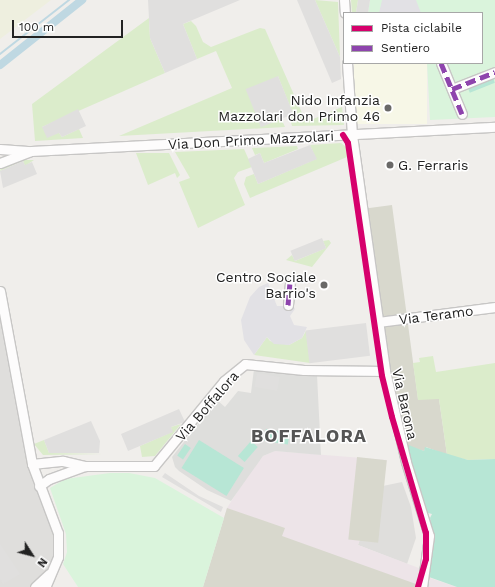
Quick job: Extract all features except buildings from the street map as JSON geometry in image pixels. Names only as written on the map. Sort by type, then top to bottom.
[{"type":"street","points":[[344,0],[345,12]]},
{"type":"street","name":"Via Barona","points":[[347,64],[352,135],[385,371],[406,462],[429,536],[422,587]]},
{"type":"street","points":[[441,64],[462,114]]},
{"type":"street","points":[[452,89],[495,72]]},
{"type":"street","name":"Via Don Primo Mazzolari","points":[[0,149],[31,151],[495,127]]},
{"type":"street","name":"Via Don Primo Mazzolari","points":[[0,163],[31,151]]},
{"type":"street","points":[[288,306],[290,284]]},
{"type":"street","points":[[0,291],[32,464],[39,486],[56,527],[60,543],[56,562],[45,587]]},
{"type":"street","name":"Via Teramo","points":[[378,322],[495,307]]},
{"type":"street","name":"Via Boffalora","points":[[32,464],[63,461],[85,466],[150,467],[157,464],[224,381],[245,364],[304,370],[385,371]]},
{"type":"street","name":"Via Boffalora","points":[[39,486],[49,479],[85,466]]},
{"type":"street","points":[[35,587],[51,572]]},
{"type":"shaded area","points":[[0,0],[51,0],[0,39]]},
{"type":"shaded area","points":[[148,0],[240,0],[183,24],[197,59],[165,73],[150,38]]},
{"type":"shaded area","points":[[297,0],[315,0],[340,57],[341,79],[332,83]]},
{"type":"shaded area","points":[[358,0],[370,0],[368,12],[356,12]]},
{"type":"shaded area","points":[[382,0],[416,0],[421,12],[379,12]]},
{"type":"shaded area","points":[[354,64],[427,64],[427,124],[354,124]]},
{"type":"shaded area","points":[[278,76],[293,114],[261,127],[246,89]]},
{"type":"shaded area","points":[[78,109],[86,126],[62,137],[59,133],[47,138],[42,127]]},
{"type":"shaded area","points":[[310,145],[317,159],[258,184],[248,159],[260,153],[264,163]]},
{"type":"shaded area","points":[[23,161],[25,165],[32,162],[37,174],[3,188],[0,171]]},
{"type":"shaded area","points":[[392,205],[418,399],[439,399],[447,455],[426,447],[424,451],[401,444],[362,209]]},
{"type":"shaded area","points":[[322,238],[326,248],[295,261],[290,251]]},
{"type":"shaded area","points":[[268,283],[277,306],[293,306],[295,309],[290,316],[294,325],[307,327],[302,338],[289,345],[274,344],[267,337],[254,355],[244,340],[241,320],[250,297],[259,287]]},
{"type":"shaded area","points":[[0,294],[31,464],[55,527],[56,561],[32,587],[0,587]]},
{"type":"shaded area","points":[[366,323],[370,356],[309,363],[305,330]]},
{"type":"shaded area","points":[[254,369],[317,375],[321,455],[275,451],[263,456],[231,501],[207,490],[179,471],[175,467],[172,457],[217,400],[225,407],[238,391],[251,393]]},
{"type":"shaded area","points":[[257,373],[280,377],[277,391],[255,387]]},
{"type":"shaded area","points":[[179,409],[185,422],[171,427],[173,432],[128,451],[121,434]]},
{"type":"shaded area","points":[[91,421],[100,441],[99,453],[49,453],[44,440]]},
{"type":"shaded area","points":[[275,451],[387,460],[358,545],[424,570],[421,587],[203,587],[227,508],[251,470],[263,456]]},
{"type":"shaded area","points":[[357,457],[387,460],[378,543],[348,540]]},
{"type":"shaded area","points":[[165,473],[199,496],[223,507],[221,512],[162,477]]},
{"type":"shaded area","points":[[402,482],[411,507],[416,538],[407,564],[358,545],[378,487]]},
{"type":"shaded area","points":[[227,508],[285,528],[282,536],[416,584],[416,587],[203,587]]},
{"type":"shaded area","points":[[0,544],[20,574],[3,584],[0,579]]},
{"type":"shaded area","points":[[424,576],[457,587],[422,587]]},
{"type":"green space","points":[[315,0],[338,2],[340,57]]},
{"type":"green space","points":[[351,0],[358,0],[356,12],[352,12]]},
{"type":"green space","points":[[370,0],[495,0],[495,117],[430,120],[427,64],[483,64],[483,12],[368,12]]},
{"type":"green space","points":[[149,18],[150,38],[165,73],[42,127],[59,133],[62,137],[79,129],[83,138],[35,141],[32,104]]},
{"type":"green space","points":[[191,21],[196,26],[203,42],[211,47],[260,28],[265,29],[306,122],[342,107],[344,125],[292,126],[289,115],[293,114],[278,76],[261,125],[281,118],[285,127],[119,136],[232,88],[216,51],[197,59],[183,24]]},
{"type":"green space","points":[[493,78],[495,83],[470,93],[468,88]]},
{"type":"green space","points":[[341,143],[346,147],[347,157],[250,198],[244,184],[246,177],[254,174],[258,184],[316,159],[310,145]]},
{"type":"green space","points":[[297,146],[298,149],[264,163],[260,153],[255,155],[252,148]]},
{"type":"green space","points":[[244,149],[252,167],[238,172],[234,178],[245,205],[198,228],[179,182],[190,178],[175,152]]},
{"type":"green space","points":[[136,153],[169,153],[180,175],[177,178],[175,173],[148,185]]},
{"type":"green space","points":[[23,160],[34,160],[25,166],[23,161],[0,171],[2,165]]},
{"type":"green space","points":[[329,240],[331,243],[312,267],[286,260],[292,255],[295,261],[326,248],[323,241]]},
{"type":"green space","points":[[306,331],[310,363],[254,355],[267,337],[270,341],[289,345],[302,338]]},
{"type":"green space","points":[[433,356],[436,372],[495,363],[495,459],[468,460],[447,455],[439,399],[418,400],[413,363],[420,362],[419,358]]},
{"type":"green space","points":[[181,424],[155,456],[142,457],[140,446],[172,432],[171,427]]},
{"type":"green space","points":[[266,429],[290,433],[288,445],[264,441]]},
{"type":"green space","points":[[44,440],[49,453],[103,454],[43,455],[34,444]]},
{"type":"green space","points":[[199,440],[244,468],[226,496],[182,468]]},
{"type":"green space","points":[[251,441],[258,447],[245,462],[238,456]]},
{"type":"green space","points":[[185,444],[191,448],[183,460],[177,456]]},
{"type":"green space","points":[[406,444],[424,451],[425,447],[468,460],[495,459],[495,587],[457,587],[429,577],[434,544],[430,518],[432,514],[428,513]]},
{"type":"green space","points":[[110,473],[129,473],[155,478],[224,518],[203,587],[78,587],[63,564],[67,552],[66,534],[50,488],[65,479]]},
{"type":"waterway","points":[[0,54],[69,0]]},
{"type":"waterway","points":[[0,65],[82,0]]},
{"type":"marked path","points":[[441,64],[462,114]]},
{"type":"marked path","points":[[452,89],[495,72]]},
{"type":"marked path","points":[[288,305],[290,284]]},
{"type":"cycle path","points":[[343,135],[348,143],[382,376],[392,417],[426,533],[426,559],[418,587]]},
{"type":"place","name":"Nido Infanzia Mazzolari don Primo 46","points":[[388,108]]},
{"type":"place","name":"G. Ferraris","points":[[390,165]]},
{"type":"place","name":"Centro Sociale Barrio's","points":[[324,285]]},
{"type":"district","name":"BOFFALORA","points":[[309,436]]}]
